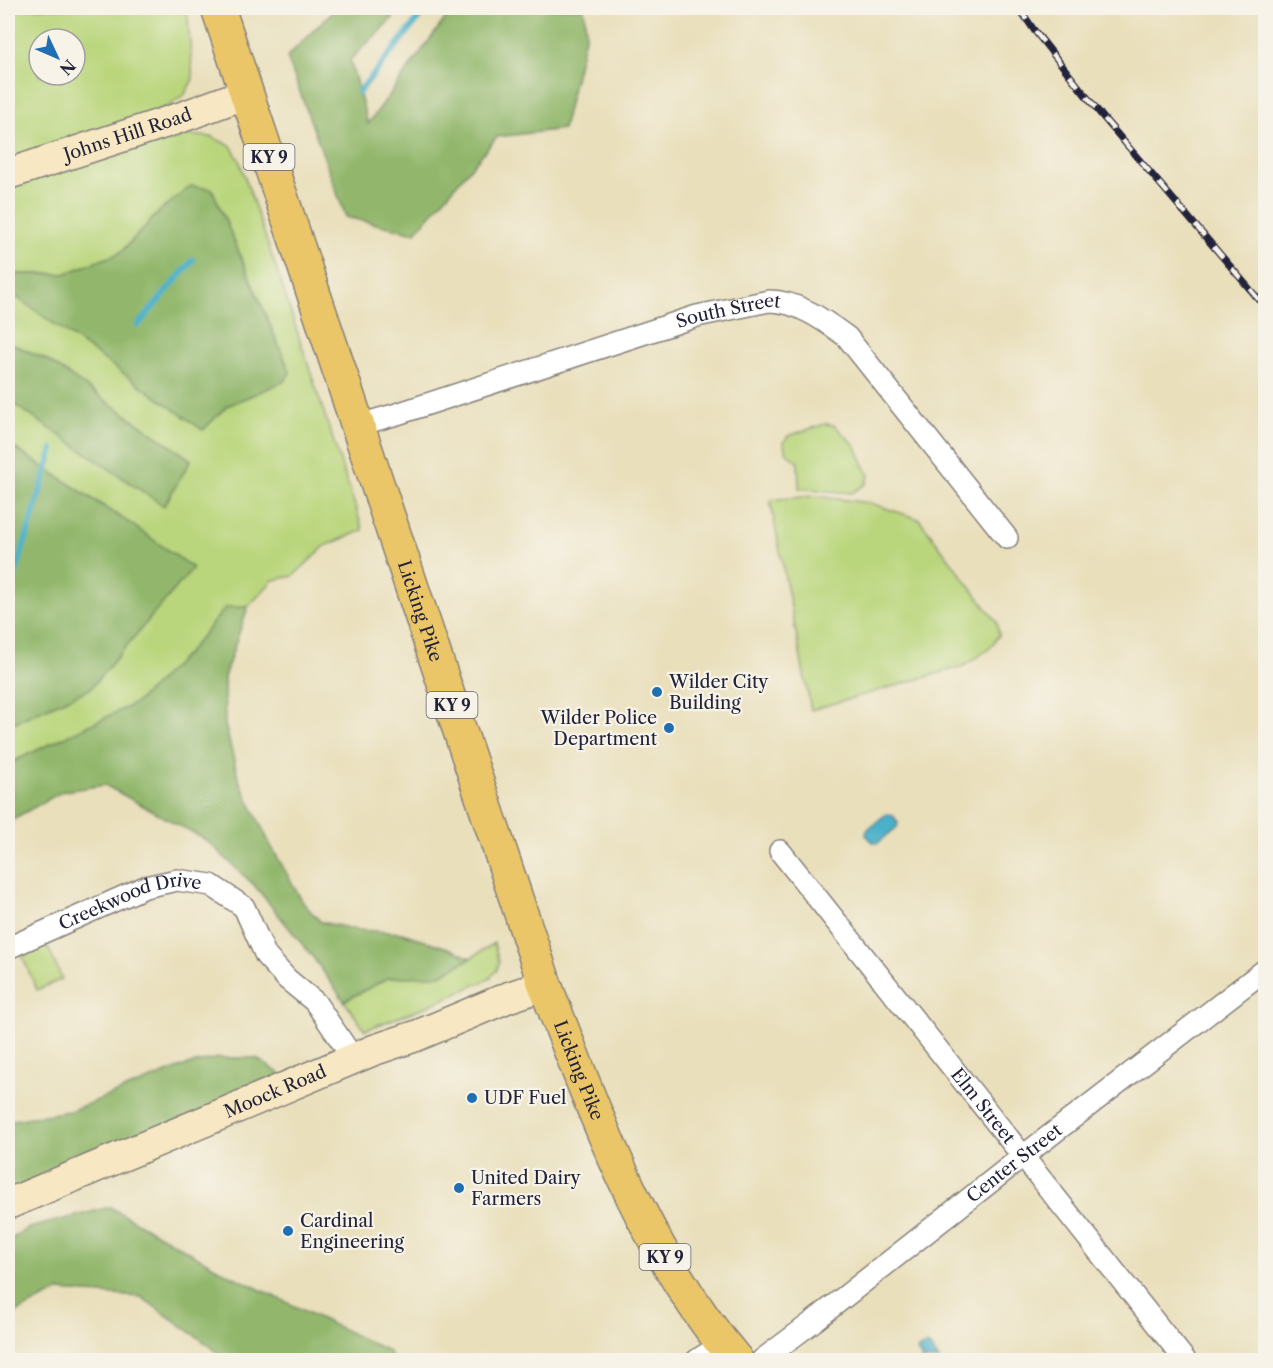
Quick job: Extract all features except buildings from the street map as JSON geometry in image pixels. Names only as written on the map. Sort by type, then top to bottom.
[{"type":"main road","name":"Licking Pike","points":[[218,8],[545,985],[604,1137],[624,1180],[718,1355]]},
{"type":"main road","name":"Johns Hill Road","points":[[8,174],[182,117],[247,93]]},
{"type":"main road","name":"Moock Road","points":[[8,1204],[353,1058],[416,1036],[509,997],[545,985]]},
{"type":"street","name":"South Street","points":[[359,425],[697,316],[777,301],[807,311],[848,337],[1007,538]]},
{"type":"street","name":"Elm Street","points":[[780,851],[1185,1360]]},
{"type":"street","name":"Creekwood Drive","points":[[8,948],[145,886],[177,880],[211,885],[243,907],[266,956],[315,1002],[353,1058]]},
{"type":"street","name":"Center Street","points":[[762,1360],[814,1322],[1022,1157],[1266,969]]},
{"type":"green space","points":[[8,8],[187,8],[193,79],[185,94],[166,108],[8,161]]},
{"type":"green space","points":[[336,8],[403,8],[350,60],[368,124],[453,8],[584,8],[586,33],[563,129],[497,137],[415,233],[346,217],[287,57]]},
{"type":"green space","points":[[189,135],[212,137],[231,146],[239,160],[363,530],[325,546],[293,576],[273,580],[248,607],[226,607],[187,654],[136,703],[8,764],[8,725],[90,689],[192,568],[131,524],[8,444],[8,400],[163,505],[191,460],[47,360],[8,342],[8,291],[203,430],[226,406],[285,381],[290,372],[212,189],[162,209],[120,253],[64,274],[8,274],[8,184]]},
{"type":"green space","points":[[191,186],[212,189],[290,372],[285,381],[227,406],[203,430],[8,291],[8,274],[64,274],[120,253],[162,209]]},
{"type":"green space","points":[[8,342],[47,360],[191,460],[164,506],[8,400]]},
{"type":"green space","points":[[825,424],[834,425],[855,445],[869,476],[866,484],[852,493],[799,488],[798,461],[788,453],[784,442],[788,436]]},
{"type":"green space","points":[[8,444],[131,524],[193,568],[90,689],[8,725]]},
{"type":"green space","points":[[815,496],[870,503],[919,519],[997,622],[999,635],[989,649],[964,666],[811,710],[770,500]]},
{"type":"green space","points":[[226,607],[248,607],[224,677],[225,725],[239,780],[270,844],[304,904],[321,922],[358,930],[402,933],[471,958],[440,975],[388,978],[344,1001],[312,956],[254,885],[206,840],[105,785],[63,791],[8,822],[8,764],[136,703],[187,654]]},
{"type":"green space","points":[[494,943],[499,962],[497,970],[489,979],[430,1005],[365,1030],[344,1001],[388,978],[440,975]]},
{"type":"green space","points":[[47,945],[62,979],[37,990],[22,956]]},
{"type":"green space","points":[[218,1058],[256,1058],[285,1077],[8,1191],[8,1121],[70,1111],[187,1065]]},
{"type":"green space","points":[[110,1207],[226,1273],[388,1351],[394,1360],[226,1360],[141,1297],[59,1291],[8,1317],[8,1241],[29,1228]]},
{"type":"water","points":[[886,814],[893,815],[898,823],[897,827],[878,843],[873,842],[866,835],[867,830]]},
{"type":"water","points":[[926,1345],[939,1360],[923,1360],[917,1351]]},
{"type":"waterway","points":[[359,92],[427,8]]},
{"type":"waterway","points":[[138,325],[193,260]]},
{"type":"waterway","points":[[8,595],[53,449]]},
{"type":"railway","points":[[1019,8],[1102,116],[1266,308]]},
{"type":"place","name":"Wilder City Building","points":[[657,692]]},
{"type":"place","name":"Wilder Police Department","points":[[669,728]]},
{"type":"place","name":"UDF Fuel","points":[[472,1098]]},
{"type":"place","name":"United Dairy Farmers","points":[[459,1188]]},
{"type":"place","name":"Cardinal Engineering","points":[[288,1231]]}]
